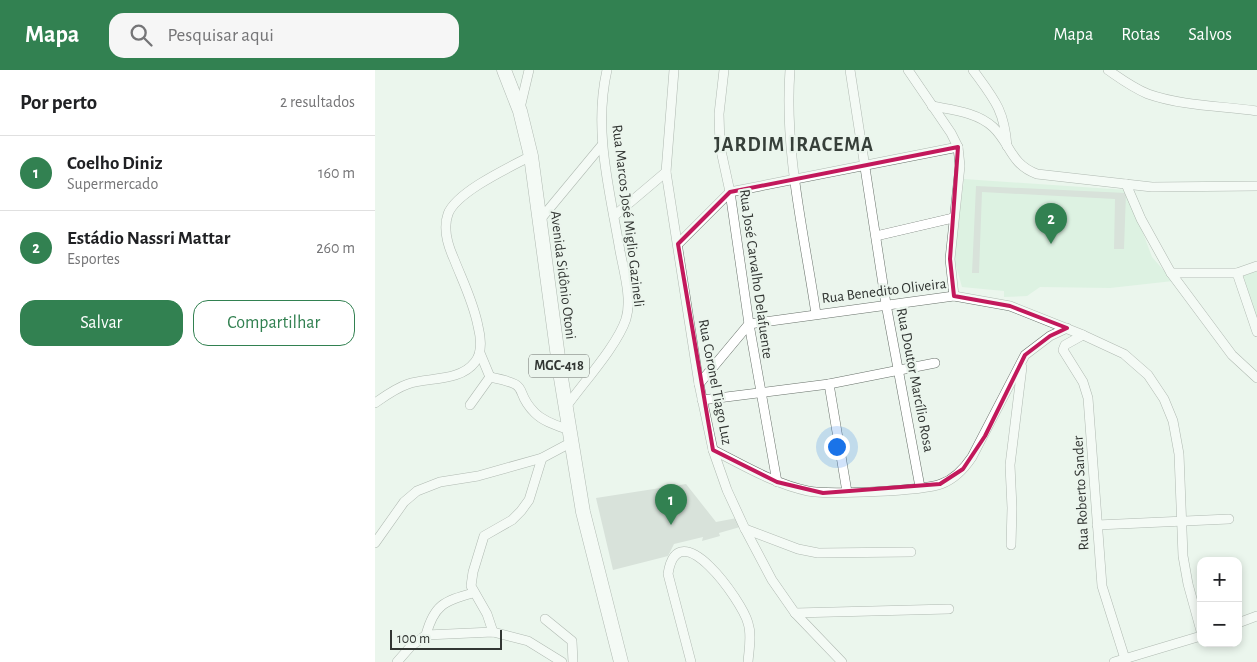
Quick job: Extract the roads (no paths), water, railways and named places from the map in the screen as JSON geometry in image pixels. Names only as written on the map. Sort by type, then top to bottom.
[{"type":"main road","name":"Avenida Sidônio Otoni","points":[[504,70],[520,111],[531,156],[565,407],[583,512],[621,662]]},
{"type":"street","points":[[520,111],[529,70]]},
{"type":"street","name":"Rua Marcos José Miglio Gazineli","points":[[565,407],[614,342],[627,317],[626,287],[602,145],[602,98],[607,70]]},
{"type":"street","name":"Rua Coronel Tiago Luz","points":[[674,70],[665,172],[699,384],[713,450],[727,490],[772,580],[795,613],[842,662]]},
{"type":"street","name":"Rua José Carvalho Delafuente","points":[[724,70],[719,114],[721,146],[730,192],[760,392],[777,482]]},
{"type":"street","points":[[790,70],[787,107],[795,178],[816,314]]},
{"type":"street","name":"Rua Doutor Marcílio Rosa","points":[[851,70],[886,304],[900,369],[920,487]]},
{"type":"street","points":[[907,70],[951,133],[958,147],[960,166],[949,259],[954,296]]},
{"type":"street","points":[[973,70],[1001,110],[1007,146]]},
{"type":"street","points":[[1108,70],[1129,85],[1149,94],[1173,100],[1257,111]]},
{"type":"street","points":[[932,106],[981,119],[994,127],[1024,169],[1057,177],[1173,188],[1257,186]]},
{"type":"street","points":[[539,221],[602,145]]},
{"type":"street","points":[[678,244],[730,192],[958,147]]},
{"type":"street","points":[[490,377],[481,353],[474,306],[448,243],[446,224],[448,213],[456,203],[476,187],[531,156]]},
{"type":"street","points":[[614,216],[665,172]]},
{"type":"street","points":[[1126,184],[1149,235],[1171,273],[1232,355],[1257,378]]},
{"type":"street","points":[[875,236],[953,218]]},
{"type":"street","points":[[1171,273],[1237,272],[1257,266]]},
{"type":"street","points":[[1237,272],[1257,332]]},
{"type":"street","name":"Rua Benedito Oliveira","points":[[749,324],[954,296],[1010,306],[1067,328],[1123,354],[1148,376],[1164,399],[1173,421],[1179,454],[1183,556],[1187,584],[1197,618]]},
{"type":"street","points":[[699,384],[749,324]]},
{"type":"street","points":[[713,450],[777,482],[807,491],[847,492],[940,484],[963,470],[985,436],[1025,355],[1050,336],[1067,328]]},
{"type":"street","name":"Rua Roberto Sander","points":[[1083,335],[1065,345],[1063,350],[1083,382],[1088,398],[1102,586],[1126,660]]},
{"type":"street","points":[[375,403],[407,384],[463,372],[474,364],[481,353]]},
{"type":"street","points":[[1011,545],[1013,515],[1010,465],[1025,355]]},
{"type":"street","points":[[702,400],[829,384],[935,363]]},
{"type":"street","points":[[470,405],[490,377]]},
{"type":"street","points":[[375,543],[405,502],[422,488],[440,482],[478,476],[542,458],[570,436],[537,415],[527,402],[522,389],[515,382],[490,377]]},
{"type":"street","points":[[829,384],[847,492]]},
{"type":"street","points":[[493,632],[487,614],[473,593],[471,580],[484,536],[512,520],[521,512],[529,500],[542,458]]},
{"type":"street","points":[[1097,525],[1229,519]]},
{"type":"street","points":[[745,529],[798,549],[818,553],[911,552]]},
{"type":"street","points":[[691,662],[668,574],[670,562],[677,554],[685,552],[704,559],[744,612],[750,635],[748,662]]},
{"type":"street","points":[[397,662],[411,646],[426,634],[433,613],[440,606],[448,601],[473,593]]},
{"type":"street","points":[[795,613],[949,609]]},
{"type":"street","points":[[1242,622],[1257,616]]},
{"type":"street","points":[[545,619],[572,641],[573,662]]},
{"type":"street","points":[[426,634],[493,632],[528,641],[562,662]]},
{"type":"street","points":[[1114,662],[1126,660],[1197,637]]},
{"type":"place","name":"Estádio Nassri Mattar","points":[[1051,244]]},
{"type":"place","name":"Coelho Diniz","points":[[671,525]]},
{"type":"district","name":"JARDIM IRACEMA","points":[[794,145]]}]
